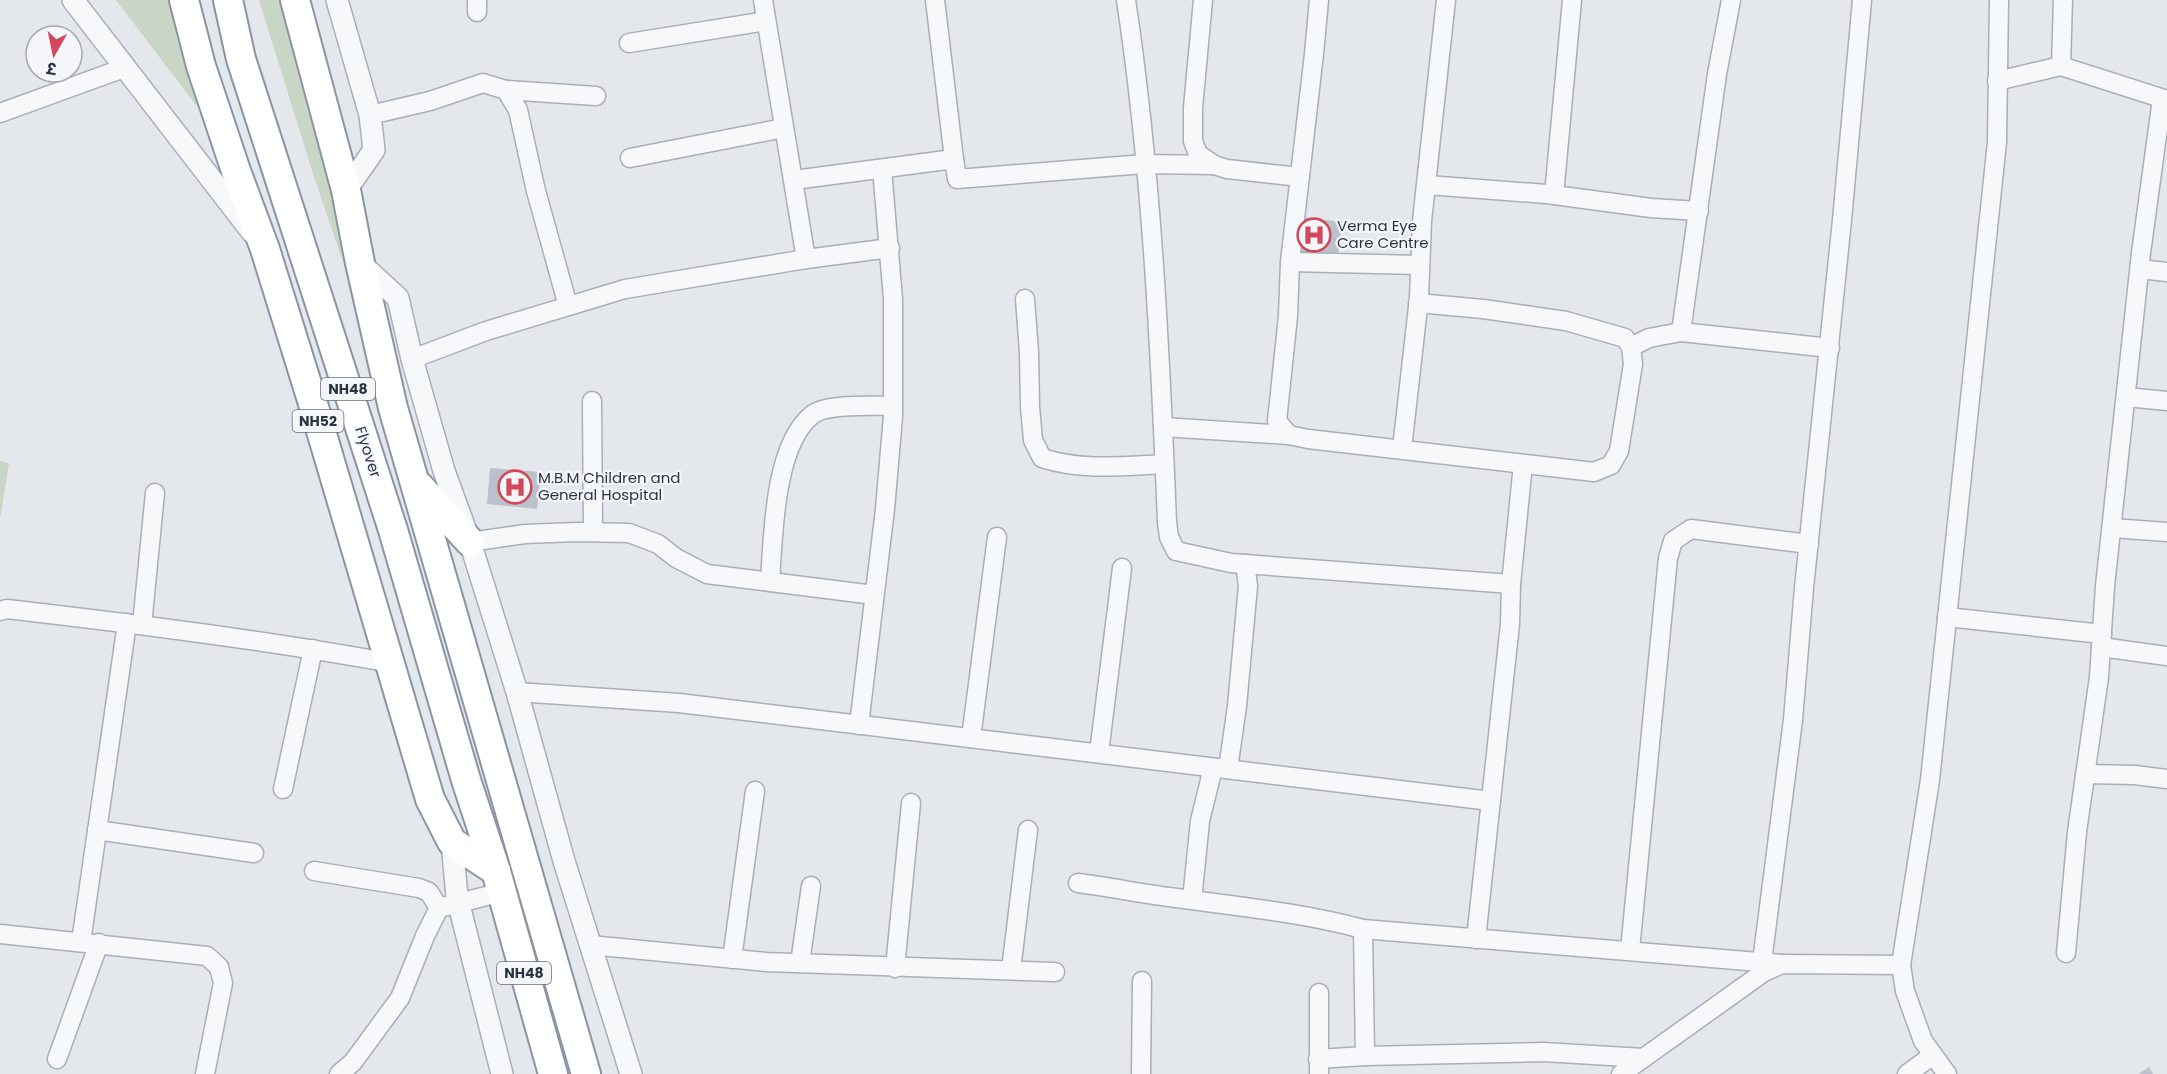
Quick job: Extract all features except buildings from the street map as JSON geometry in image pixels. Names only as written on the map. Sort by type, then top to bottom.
[{"type":"highway","name":"NH52","points":[[183,0],[201,66],[265,249],[430,799],[452,842],[499,881]]},
{"type":"highway","name":"Flyover","points":[[228,0],[242,59],[389,519],[466,780],[499,881]]},
{"type":"highway","name":"NH48","points":[[295,0],[346,190],[393,408],[586,1074]]},
{"type":"highway","points":[[413,480],[470,542]]},
{"type":"highway","name":"NH48","points":[[499,881],[553,1074]]},
{"type":"street","points":[[73,0],[265,249]]},
{"type":"street","points":[[338,0],[370,115],[374,150],[346,190]]},
{"type":"street","points":[[763,0],[806,259]]},
{"type":"street","points":[[935,0],[957,179],[1144,164],[1214,165],[1227,169],[1300,177]]},
{"type":"street","points":[[1126,0],[1137,72],[1160,348],[1167,522],[1169,537],[1176,551],[1231,563],[1511,584]]},
{"type":"street","points":[[1203,0],[1193,108],[1193,141],[1198,154],[1214,165]]},
{"type":"street","points":[[1289,435],[1277,421],[1288,316],[1290,262],[1319,0]]},
{"type":"street","points":[[1402,449],[1446,0]]},
{"type":"street","points":[[1681,332],[1717,74],[1731,0]]},
{"type":"street","points":[[1762,962],[1793,720],[1862,0]]},
{"type":"street","points":[[1947,1074],[1923,1041],[1905,991],[1902,965],[1930,780],[1996,154],[1999,0]]},
{"type":"street","points":[[2061,66],[2063,0]]},
{"type":"street","points":[[1554,195],[1576,1]]},
{"type":"street","points":[[629,43],[766,21]]},
{"type":"street","points":[[1997,81],[2061,66],[2165,100],[2140,269],[2112,528],[2099,677],[2077,832],[2066,953]]},
{"type":"street","points":[[0,113],[124,68]]},
{"type":"street","points":[[370,115],[430,101],[483,83],[506,90],[596,96]]},
{"type":"street","points":[[506,90],[518,110],[536,190],[568,306]]},
{"type":"street","points":[[630,158],[784,128]]},
{"type":"street","points":[[794,180],[954,159]]},
{"type":"street","points":[[860,725],[885,509],[893,406],[893,299],[882,169]]},
{"type":"street","points":[[1427,185],[1554,195],[1651,208],[1698,211]]},
{"type":"street","points":[[412,358],[486,332],[625,289],[703,278],[806,259],[890,248]]},
{"type":"street","points":[[1290,262],[1419,265]]},
{"type":"street","points":[[360,263],[398,298],[412,358],[444,471],[470,542],[517,692],[564,861],[632,1074]]},
{"type":"street","points":[[2140,269],[2167,272]]},
{"type":"street","points":[[1025,299],[1033,441],[1042,458],[1060,464],[1095,468],[1164,464]]},
{"type":"street","points":[[1163,427],[1289,435],[1594,472],[1611,465],[1619,451],[1633,364],[1631,347],[1625,338],[1566,321],[1483,309],[1418,303]]},
{"type":"street","points":[[1631,347],[1649,338],[1681,332],[1830,348]]},
{"type":"street","points":[[2127,397],[2167,401]]},
{"type":"street","points":[[592,401],[593,532]]},
{"type":"street","points":[[770,582],[774,518],[784,463],[794,437],[813,414],[838,407],[893,406]]},
{"type":"street","points":[[1476,939],[1510,624],[1511,584],[1523,464]]},
{"type":"street","points":[[57,1059],[90,943],[97,830],[135,624],[155,493]]},
{"type":"street","points":[[2112,528],[2167,532]]},
{"type":"street","points":[[1630,950],[1668,558],[1673,541],[1691,529],[1809,543]]},
{"type":"street","points":[[470,542],[525,534],[629,533],[658,544],[676,558],[707,574],[874,595]]},
{"type":"street","points":[[971,738],[997,537]]},
{"type":"street","points":[[1192,900],[1200,821],[1220,768],[1237,706],[1248,586],[1245,564]]},
{"type":"street","points":[[1099,753],[1122,568]]},
{"type":"street","points":[[0,611],[7,609],[135,624],[313,649],[391,663]]},
{"type":"street","points":[[1947,617],[2102,641],[2167,656]]},
{"type":"street","points":[[283,789],[313,649]]},
{"type":"street","points":[[517,692],[679,703],[1491,801]]},
{"type":"street","points":[[2085,774],[2135,774],[2167,779]]},
{"type":"street","points":[[732,959],[755,791]]},
{"type":"street","points":[[895,968],[911,803]]},
{"type":"street","points":[[97,830],[254,854]]},
{"type":"street","points":[[1011,970],[1028,830]]},
{"type":"street","points":[[452,842],[449,906],[502,1074]]},
{"type":"street","points":[[314,871],[419,888],[449,906]]},
{"type":"street","points":[[339,1074],[353,1062],[400,998],[425,936],[449,906],[499,881]]},
{"type":"street","points":[[1078,883],[1247,906],[1333,921],[1363,929],[1782,964],[1902,965]]},
{"type":"street","points":[[800,963],[811,886]]},
{"type":"street","points":[[1363,929],[1365,1056]]},
{"type":"street","points":[[0,934],[207,956],[219,967],[223,983],[205,1074]]},
{"type":"street","points":[[590,945],[732,959],[800,963],[1055,972]]},
{"type":"street","points":[[1621,1074],[1764,972],[1782,964]]},
{"type":"street","points":[[1140,1074],[1142,981]]},
{"type":"street","points":[[1319,993],[1318,1067],[1365,1056],[1543,1052],[1644,1058]]},
{"type":"street","points":[[1906,1074],[1933,1055]]},
{"type":"green space","points":[[116,0],[175,0],[206,103],[196,105]]},
{"type":"green space","points":[[259,0],[291,0],[360,311],[314,177]]},
{"type":"green space","points":[[0,461],[9,463],[0,519]]},
{"type":"place","name":"Verma Eye Care Centre","points":[[1314,235]]},
{"type":"place","name":"M.B.M Children and General Hospital","points":[[515,487]]}]
